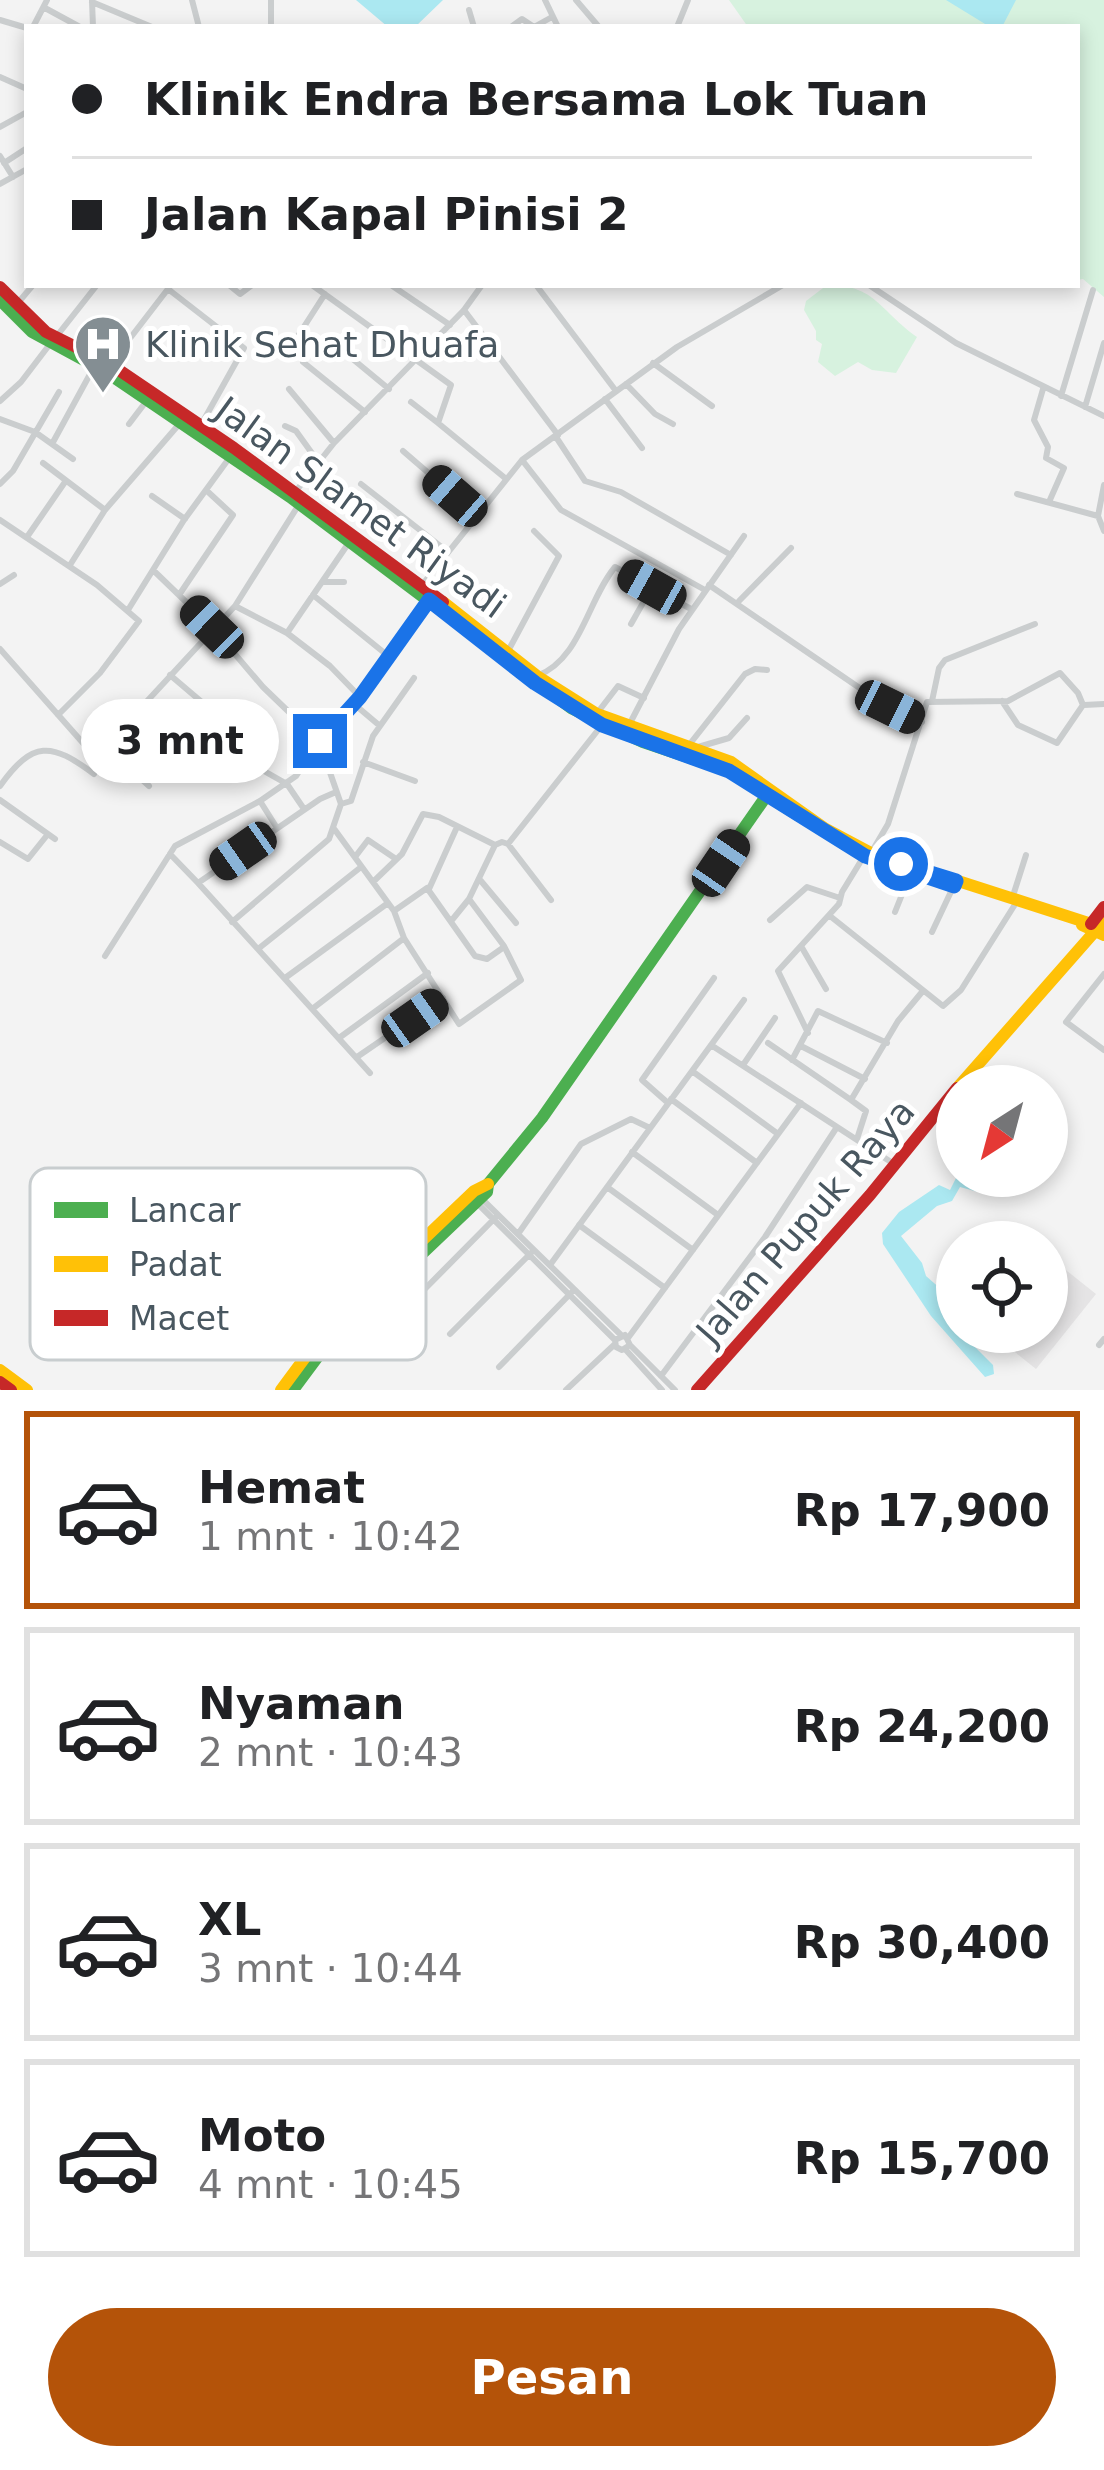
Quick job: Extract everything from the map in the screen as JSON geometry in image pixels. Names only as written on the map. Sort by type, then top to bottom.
[{"type":"street","points":[[545,0],[556,24]]},
{"type":"street","points":[[576,0],[596,24]]},
{"type":"street","points":[[92,1],[145,24]]},
{"type":"street","points":[[46,4],[76,24]]},
{"type":"street","points":[[469,10],[473,24]]},
{"type":"street","points":[[538,24],[552,17]]},
{"type":"street","points":[[1,159],[13,177]]},
{"type":"street","points":[[0,184],[24,171]]},
{"type":"street","name":"Jalan Slamet Riyadi","points":[[0,287],[53,341]]},
{"type":"street","points":[[17,304],[30,288]]},
{"type":"street","points":[[0,401],[21,382],[96,288]]},
{"type":"street","points":[[52,444],[104,367],[169,288]]},
{"type":"street","points":[[171,288],[244,348],[201,425]]},
{"type":"street","points":[[317,288],[419,358],[453,388],[438,423]]},
{"type":"street","points":[[395,288],[450,325]]},
{"type":"street","points":[[472,288],[475,296]]},
{"type":"street","points":[[0,650],[93,753],[106,747],[235,606],[334,443],[480,288]]},
{"type":"street","points":[[538,288],[616,391]]},
{"type":"street","points":[[105,956],[182,841],[287,784],[357,700],[428,593],[448,553],[522,460],[653,363],[778,288]]},
{"type":"street","points":[[873,288],[932,330],[1104,416]]},
{"type":"street","points":[[1061,396],[1093,290]]},
{"type":"street","points":[[298,336],[325,294]]},
{"type":"street","name":"Jalan Slamet Riyadi","points":[[0,300],[53,341],[201,425],[573,704]]},
{"type":"street","points":[[464,310],[585,481],[621,492],[730,555]]},
{"type":"street","points":[[1085,407],[1100,375],[1104,344]]},
{"type":"street","points":[[343,351],[389,389]]},
{"type":"street","points":[[303,362],[365,412]]},
{"type":"street","points":[[653,363],[712,406]]},
{"type":"street","name":"Jalan Slamet Riyadi","points":[[104,367],[233,452]]},
{"type":"street","points":[[626,384],[655,414],[673,424]]},
{"type":"street","points":[[290,388],[334,443]]},
{"type":"street","points":[[1043,389],[1034,420],[1048,447],[1046,458],[1064,469],[1049,502]]},
{"type":"street","points":[[0,484],[59,392]]},
{"type":"street","points":[[129,424],[148,399]]},
{"type":"street","points":[[605,399],[641,448]]},
{"type":"street","points":[[411,402],[506,478]]},
{"type":"street","points":[[0,419],[35,432],[73,459]]},
{"type":"street","points":[[70,566],[105,510],[181,422]]},
{"type":"street","points":[[285,426],[296,430],[319,463]]},
{"type":"street","points":[[403,451],[477,515]]},
{"type":"street","points":[[128,610],[233,452]]},
{"type":"street","points":[[522,460],[561,510],[738,603],[864,691],[922,722]]},
{"type":"street","points":[[43,463],[105,510]]},
{"type":"street","points":[[27,537],[65,482]]},
{"type":"street","points":[[361,484],[448,553]]},
{"type":"street","points":[[1104,485],[1098,516],[1104,531]]},
{"type":"street","points":[[179,595],[233,515],[206,490]]},
{"type":"street","points":[[1017,494],[1098,516]]},
{"type":"street","points":[[152,496],[185,518]]},
{"type":"street","name":"Jalan Slamet Riyadi","points":[[297,498],[573,704],[669,752],[716,764],[868,855],[955,884]]},
{"type":"street","points":[[0,520],[70,566],[139,621],[87,688],[58,716]]},
{"type":"street","points":[[507,653],[560,556],[534,532]]},
{"type":"street","points":[[628,727],[692,609],[744,536]]},
{"type":"street","points":[[287,633],[351,541]]},
{"type":"street","points":[[738,603],[790,548]]},
{"type":"street","points":[[537,676],[556,666],[578,636],[615,567],[692,609]]},
{"type":"street","points":[[153,570],[320,741],[341,803],[334,830],[321,847],[232,922]]},
{"type":"street","points":[[0,584],[14,575]]},
{"type":"street","points":[[322,582],[344,582]]},
{"type":"street","points":[[631,624],[652,587]]},
{"type":"street","points":[[313,595],[387,655]]},
{"type":"street","points":[[235,606],[287,633],[330,666],[380,726]]},
{"type":"street","points":[[932,701],[945,660],[1035,624]]},
{"type":"street","points":[[687,747],[745,674],[766,670]]},
{"type":"street","points":[[808,1033],[778,974],[830,916],[888,824],[927,702],[1014,699],[1060,673],[1083,705]]},
{"type":"street","points":[[170,675],[230,726],[225,748],[287,784],[304,809]]},
{"type":"street","points":[[341,803],[350,801],[380,726],[414,678]]},
{"type":"street","points":[[508,844],[600,719],[618,686],[644,698]]},
{"type":"street","points":[[1002,701],[1018,725],[1057,743],[1083,705]]},
{"type":"street","points":[[1083,705],[1104,704]]},
{"type":"street","points":[[143,708],[181,738]]},
{"type":"street","points":[[687,747],[729,739],[746,718]]},
{"type":"street","name":"Jalan Slamet Riyadi","points":[[600,719],[746,771],[868,855],[1097,929]]},
{"type":"street","points":[[64,752],[74,734]]},
{"type":"street","points":[[106,747],[149,786]]},
{"type":"street","points":[[0,787],[14,768],[38,750],[52,748],[94,774]]},
{"type":"street","points":[[363,762],[415,781]]},
{"type":"street","points":[[198,883],[337,791]]},
{"type":"street","points":[[426,1244],[482,1194],[542,1118],[767,795]]},
{"type":"street","points":[[0,800],[52,837],[28,859],[0,842]]},
{"type":"street","points":[[260,801],[277,828]]},
{"type":"street","points":[[374,881],[396,859],[423,814],[495,845]]},
{"type":"street","points":[[429,889],[458,826]]},
{"type":"street","points":[[334,830],[391,907],[404,938],[459,1024],[518,985],[520,978],[504,946],[469,899]]},
{"type":"street","points":[[356,856],[368,840],[396,859]]},
{"type":"street","points":[[451,921],[481,880],[495,845],[502,842],[551,900]]},
{"type":"street","points":[[170,854],[370,1073]]},
{"type":"street","points":[[830,916],[940,1006],[950,1003],[984,957],[1013,903],[1026,855]]},
{"type":"street","points":[[258,949],[362,867]]},
{"type":"street","points":[[895,912],[911,872]]},
{"type":"street","points":[[481,880],[516,922]]},
{"type":"street","points":[[932,932],[955,884]]},
{"type":"street","points":[[770,920],[807,887],[840,898]]},
{"type":"street","points":[[285,978],[423,888],[429,889],[481,958],[487,959],[504,946]]},
{"type":"street","name":"Jalan Pupuk Raya","points":[[977,1065],[1097,929],[1104,907]]},
{"type":"street","points":[[312,1009],[404,938]]},
{"type":"street","points":[[801,946],[826,989]]},
{"type":"street","points":[[339,1038],[428,973]]},
{"type":"street","points":[[1104,974],[1066,1022],[1104,1050]]},
{"type":"street","points":[[714,978],[642,1080],[757,1163]]},
{"type":"street","points":[[851,1100],[922,992]]},
{"type":"street","points":[[357,1058],[443,998]]},
{"type":"street","points":[[550,1265],[744,1000]]},
{"type":"street","points":[[792,1060],[820,1011],[887,1043]]},
{"type":"street","points":[[742,1065],[775,1018]]},
{"type":"street","points":[[768,1043],[866,1112],[856,1138]]},
{"type":"street","points":[[711,1045],[895,1165]]},
{"type":"street","points":[[801,1046],[865,1079]]},
{"type":"street","points":[[692,1071],[778,1135]]},
{"type":"street","points":[[566,1390],[622,1342],[801,1103]]},
{"type":"street","name":"Jalan Pupuk Raya","points":[[698,1390],[936,1114]]},
{"type":"street","points":[[518,1234],[581,1144],[631,1119],[650,1128]]},
{"type":"street","points":[[661,1376],[837,1127]]},
{"type":"street","points":[[632,1153],[718,1216]]},
{"type":"street","points":[[426,1244],[480,1186],[496,1217],[675,1390]]},
{"type":"street","points":[[607,1187],[693,1250]]},
{"type":"street","points":[[496,1217],[550,1265],[572,1292]]},
{"type":"street","points":[[426,1289],[496,1217]]},
{"type":"street","points":[[579,1225],[665,1288]]},
{"type":"street","points":[[450,1334],[532,1252]]},
{"type":"street","points":[[499,1367],[572,1292]]},
{"type":"street","points":[[622,1342],[662,1390]]},
{"type":"street","points":[[282,1390],[304,1360]]},
{"type":"street","points":[[293,1390],[315,1360]]},
{"type":"street","points":[[0,1370],[27,1390]]},
{"type":"street","points":[[0,1382],[11,1390]]},
{"type":"shaded area","points":[[1068,1272],[1096,1294],[1068,1329]]},
{"type":"shaded area","points":[[1016,1353],[1049,1353],[1036,1369]]},
{"type":"green space","points":[[729,0],[1104,0],[1104,297],[1080,280],[1080,24],[746,24]]},
{"type":"green space","points":[[823,288],[856,289],[917,337],[896,373],[872,370],[858,362],[835,376],[818,362],[822,344],[804,310],[806,301]]},
{"type":"water","points":[[356,0],[443,0],[418,24],[384,24]]},
{"type":"water","points":[[946,0],[1016,0],[1004,24],[985,24]]},
{"type":"water","points":[[936,1187],[936,1197],[954,1197],[901,1236],[936,1285],[936,1322],[883,1244],[882,1233],[899,1212]]},
{"type":"water","points":[[964,1353],[981,1353],[993,1365],[994,1374],[985,1377]]},
{"type":"traffic: fast","points":[[0,300],[32,332],[106,372],[290,497],[571,708],[643,742],[729,771],[799,816]]},
{"type":"traffic: fast","points":[[426,1250],[487,1192],[488,1184],[542,1118],[767,795]]},
{"type":"traffic: fast","points":[[293,1390],[315,1360]]},
{"type":"traffic: slow","points":[[443,602],[537,676],[597,714],[731,762],[824,828],[871,853],[1104,928]]},
{"type":"traffic: slow","points":[[977,1065],[1104,921]]},
{"type":"traffic: slow","points":[[1082,925],[1104,935]]},
{"type":"traffic: slow","points":[[426,1237],[474,1191],[488,1184]]},
{"type":"traffic: slow","points":[[281,1390],[303,1360]]},
{"type":"traffic: slow","points":[[0,1370],[27,1390]]},
{"type":"traffic: jam","points":[[0,287],[46,332],[110,364],[234,448],[443,602]]},
{"type":"traffic: jam","points":[[1091,924],[1104,907]]},
{"type":"traffic: jam","points":[[697,1390],[936,1114]]},
{"type":"traffic: jam","points":[[0,1382],[11,1390]]},
{"type":"place","name":"Klinik Sehat Dhuafa","points":[[103,395]]},
{"type":"route","points":[[320,741],[360,697],[429,600],[535,683],[602,725],[669,752],[716,764],[865,856],[954,886],[956,881],[901,864]]}]
